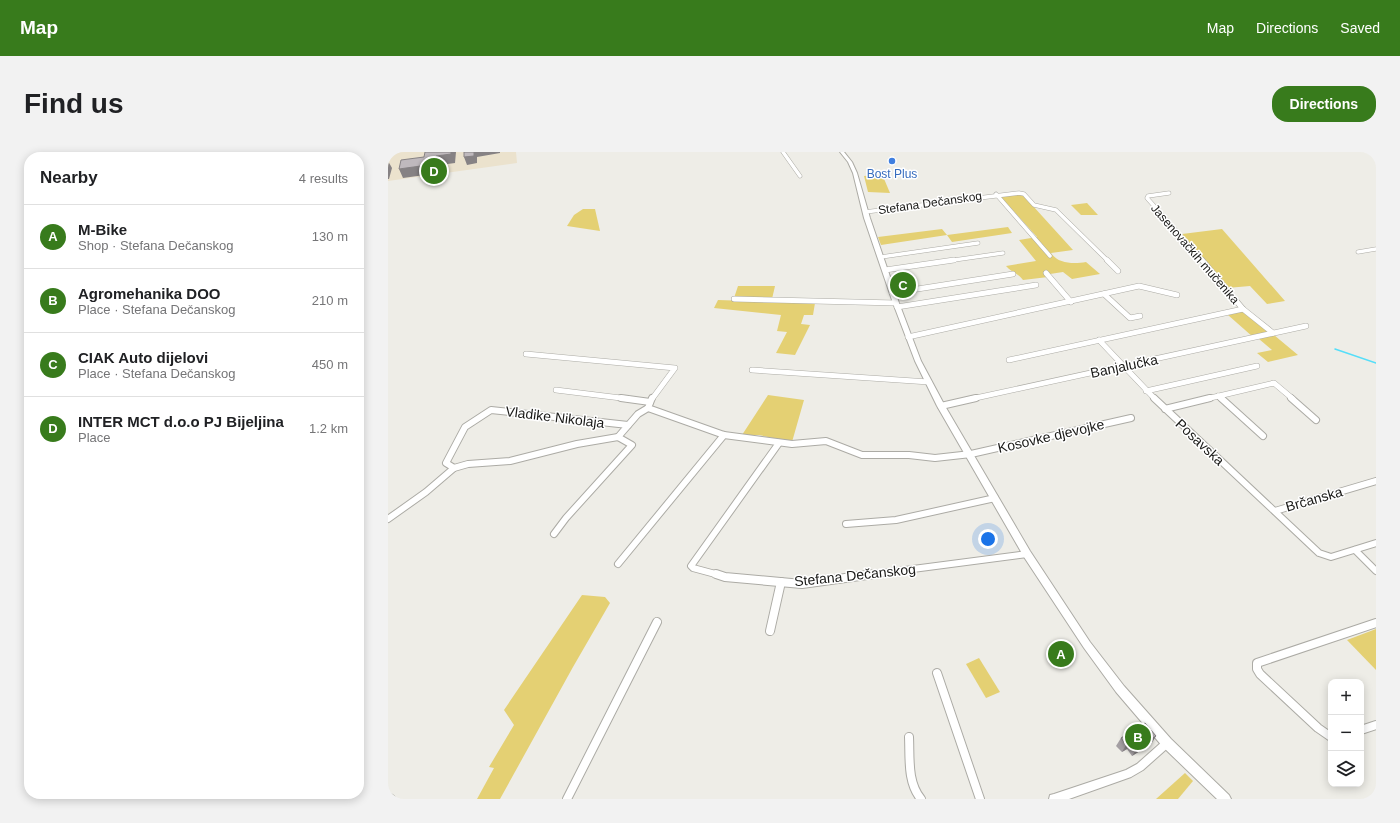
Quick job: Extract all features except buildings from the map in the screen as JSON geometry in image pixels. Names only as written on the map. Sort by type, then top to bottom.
[{"type":"main road","name":"Stefana Dečanskog","points":[[842,152],[850,162],[855,174],[865,212],[908,337],[941,406],[1027,554],[1087,645],[1120,689],[1167,743],[1225,799]]},
{"type":"street","points":[[783,152],[800,176]]},
{"type":"street","name":"Stefana Dečanskog","points":[[865,212],[1011,192],[1024,194],[1034,205],[1056,210],[1118,271]]},
{"type":"street","name":"Stefana Dečanskog","points":[[996,194],[1050,256]]},
{"type":"street","name":"Jasenovačkih mučenika","points":[[1169,194],[1148,196],[1147,198],[1183,237],[1244,309],[1273,333]]},
{"type":"street","points":[[881,257],[978,243]]},
{"type":"street","points":[[1358,252],[1376,249]]},
{"type":"street","points":[[885,270],[1003,253]]},
{"type":"street","points":[[1046,273],[1071,302]]},
{"type":"street","points":[[892,293],[1013,274]]},
{"type":"street","points":[[734,299],[896,305],[1036,286]]},
{"type":"street","points":[[908,337],[1139,286],[1177,295]]},
{"type":"street","points":[[1104,294],[1130,318],[1140,316]]},
{"type":"street","name":"Jasenovačkih mučenika","points":[[1009,360],[1244,309]]},
{"type":"street","name":"Banjalučka","points":[[941,406],[1306,326]]},
{"type":"street","points":[[1099,340],[1122,366],[1165,409]]},
{"type":"street","name":"Vladike Nikolaja","points":[[526,354],[675,368],[669,379],[649,405],[638,414],[618,437]]},
{"type":"street","points":[[1146,391],[1256,366]]},
{"type":"street","points":[[752,370],[929,382]]},
{"type":"street","name":"Posavska","points":[[1165,409],[1274,383],[1316,420]]},
{"type":"street","name":"Vladike Nikolaja","points":[[556,390],[649,405],[724,435],[792,444],[826,441],[862,455],[909,455],[935,458],[970,454]]},
{"type":"street","points":[[1218,396],[1263,436]]},
{"type":"street","name":"Posavska","points":[[1165,409],[1275,511]]},
{"type":"street","name":"Vladike Nikolaja","points":[[454,468],[446,463],[460,433],[467,425],[491,410],[628,425]]},
{"type":"street","name":"Kosovke djevojke","points":[[970,454],[1131,418]]},
{"type":"street","points":[[618,564],[724,435]]},
{"type":"street","name":"Vladike Nikolaja","points":[[388,519],[432,488],[454,468],[468,464],[510,461],[577,444],[618,437],[632,445],[566,518],[554,534]]},
{"type":"street","name":"Stefana Dečanskog","points":[[778,443],[691,566],[725,577],[802,584],[1027,554]]},
{"type":"street","name":"Brčanska","points":[[1275,511],[1376,481]]},
{"type":"street","points":[[846,524],[896,520],[995,498]]},
{"type":"street","name":"Brčanska","points":[[1275,511],[1325,556],[1332,557],[1376,543]]},
{"type":"street","points":[[1355,550],[1376,570]]},
{"type":"street","points":[[770,631],[781,582]]},
{"type":"street","points":[[567,799],[657,622]]},
{"type":"street","points":[[1328,734],[1284,697],[1260,674],[1256,669],[1257,663],[1376,623]]},
{"type":"street","points":[[937,673],[980,799]]},
{"type":"street","points":[[1364,729],[1376,725]]},
{"type":"street","points":[[909,737],[910,768],[913,789],[916,795],[921,799]]},
{"type":"street","points":[[1054,799],[1128,774],[1140,767],[1167,743]]},
{"type":"shaded area","points":[[388,152],[516,152],[517,163],[388,181]]},
{"type":"shaded area","points":[[882,174],[890,193],[868,192],[864,176]]},
{"type":"shaded area","points":[[1015,193],[1023,195],[1073,250],[1051,253],[1054,257],[1067,262],[1086,262],[1100,274],[1072,279],[1063,272],[1050,274],[1048,277],[1023,280],[1008,268],[1006,266],[1036,261],[1019,240],[1037,237],[999,195]]},
{"type":"shaded area","points":[[1087,203],[1098,215],[1081,215],[1071,205]]},
{"type":"shaded area","points":[[583,209],[595,209],[600,231],[567,226],[574,215]]},
{"type":"shaded area","points":[[1008,227],[1012,233],[952,242],[947,235]]},
{"type":"shaded area","points":[[942,229],[947,235],[881,245],[878,237]]},
{"type":"shaded area","points":[[1222,229],[1285,301],[1267,304],[1250,286],[1227,288],[1182,234]]},
{"type":"shaded area","points":[[738,286],[775,286],[772,299],[734,298]]},
{"type":"shaded area","points":[[718,300],[815,303],[813,315],[804,315],[801,324],[810,325],[795,355],[776,353],[787,332],[777,331],[781,315],[714,308]]},
{"type":"shaded area","points":[[1244,311],[1268,331],[1267,333],[1253,337],[1228,315]]},
{"type":"shaded area","points":[[1274,335],[1298,355],[1268,362],[1257,353],[1272,350],[1259,339]]},
{"type":"shaded area","points":[[768,395],[804,400],[792,442],[759,435],[742,435]]},
{"type":"shaded area","points":[[582,595],[605,597],[610,603],[500,799],[477,799],[494,768],[489,767],[514,725],[504,710]]},
{"type":"shaded area","points":[[1376,629],[1376,670],[1347,640]]},
{"type":"shaded area","points":[[979,658],[1000,692],[986,698],[966,664]]},
{"type":"shaded area","points":[[1185,773],[1193,781],[1178,799],[1156,799]]},
{"type":"waterway","points":[[1335,349],[1376,363]]},
{"type":"place","name":"Bost Plus","points":[[892,161]]},
{"type":"place","name":"INTER MCT d.o.o PJ Bijeljina","points":[[434,171]]},
{"type":"place","name":"CIAK Auto dijelovi","points":[[903,285]]},
{"type":"place","name":"M-Bike","points":[[1061,654]]},
{"type":"place","name":"Agromehanika DOO","points":[[1138,737]]}]
